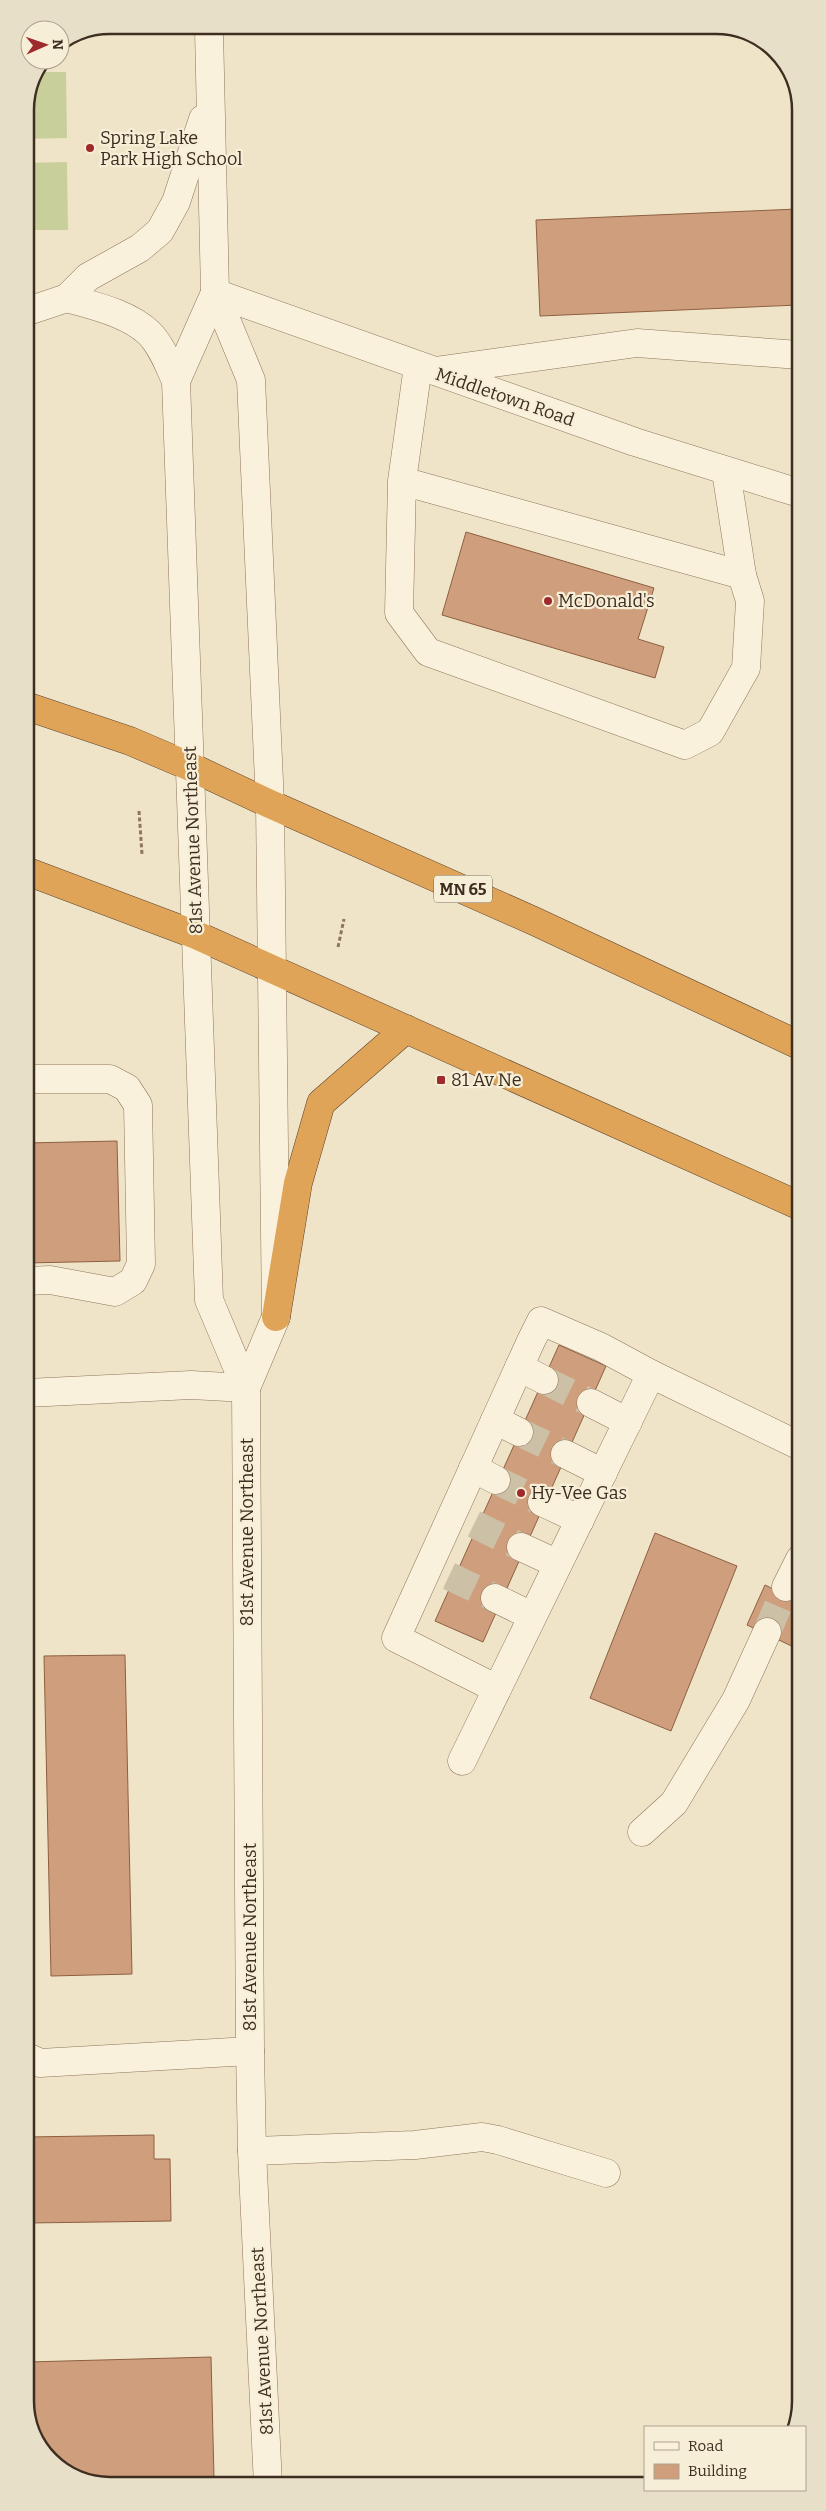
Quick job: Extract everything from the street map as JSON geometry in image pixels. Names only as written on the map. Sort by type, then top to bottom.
[{"type":"highway","name":"MN 65","points":[[34,709],[130,741],[191,767],[270,804],[534,920],[792,1042]]},
{"type":"highway","points":[[34,874],[196,935],[792,1202]]},
{"type":"highway","points":[[276,1317],[298,1183],[321,1103],[406,1029]]},
{"type":"street","name":"81st Avenue Northeast","points":[[209,34],[215,293],[251,380],[270,804],[276,1317],[246,1388]]},
{"type":"street","points":[[34,309],[67,298],[88,277],[140,248],[160,231],[179,192],[210,96]]},
{"type":"street","name":"81st Avenue Northeast","points":[[215,293],[176,382],[209,1300],[246,1388],[250,2051],[252,2151],[268,2477]]},
{"type":"street","name":"Middletown Road","points":[[215,293],[424,369],[635,442],[792,492]]},
{"type":"street","points":[[67,298],[120,314],[149,333],[164,355],[176,382]]},
{"type":"street","points":[[726,471],[742,574],[750,601],[746,668],[710,732],[685,745],[428,652],[399,613],[402,481],[424,369],[637,343],[792,354]]},
{"type":"street","points":[[402,481],[742,574]]},
{"type":"street","points":[[34,1079],[110,1080],[127,1088],[138,1105],[141,1264],[133,1282],[115,1292],[50,1280],[34,1281]]},
{"type":"street","points":[[496,1689],[396,1638],[439,1571],[507,1426],[519,1367],[541,1320],[601,1347],[651,1374],[792,1442]]},
{"type":"street","points":[[519,1367],[544,1380]]},
{"type":"street","points":[[462,1760],[651,1374]]},
{"type":"street","points":[[34,1392],[191,1385],[246,1388]]},
{"type":"street","points":[[591,1403],[628,1422]]},
{"type":"street","points":[[565,1454],[603,1473]]},
{"type":"street","points":[[542,1502],[580,1520]]},
{"type":"street","points":[[522,1546],[558,1564]]},
{"type":"street","points":[[786,1587],[792,1575]]},
{"type":"street","points":[[495,1598],[532,1616]]},
{"type":"street","points":[[642,1832],[674,1803],[736,1700],[767,1632]]},
{"type":"street","points":[[34,2060],[40,2063],[250,2051]]},
{"type":"street","points":[[252,2151],[415,2145],[482,2138],[498,2140],[606,2173]]},
{"type":"path","points":[[139,811],[142,854]]},
{"type":"path","points":[[338,947],[344,918]]},
{"type":"green space","points":[[44,72],[66,72],[67,138],[34,139],[35,95]]},
{"type":"green space","points":[[67,162],[68,230],[34,230],[34,163]]},
{"type":"building","points":[[792,209],[792,305],[540,316],[536,220]]},
{"type":"building","name":"McDonald's","points":[[466,532],[654,588],[638,639],[664,647],[655,678],[442,615]]},
{"type":"building","points":[[117,1141],[120,1261],[34,1263],[34,1143]]},
{"type":"building","name":"Hy-Vee Gas","points":[[559,1345],[606,1366],[483,1642],[435,1621]]},
{"type":"building","points":[[655,1533],[737,1566],[671,1731],[590,1698]]},
{"type":"building","points":[[765,1585],[792,1598],[792,1646],[747,1625]]},
{"type":"building","points":[[125,1655],[132,1974],[51,1976],[44,1656]]},
{"type":"building","points":[[154,2135],[154,2159],[170,2159],[171,2221],[34,2223],[34,2137]]},
{"type":"building","points":[[211,2357],[214,2477],[105,2477],[90,2475],[67,2464],[47,2444],[36,2421],[34,2411],[34,2362]]},
{"type":"tunnel","points":[[544,1380],[591,1403]]},
{"type":"tunnel","points":[[519,1432],[565,1454]]},
{"type":"tunnel","points":[[496,1480],[542,1502]]},
{"type":"tunnel","points":[[474,1524],[521,1547]]},
{"type":"tunnel","points":[[449,1576],[495,1598]]},
{"type":"tunnel","points":[[767,1632],[786,1587]]},
{"type":"place","name":"Spring Lake Park High School","points":[[90,148]]},
{"type":"place","name":"McDonald's","points":[[548,601]]},
{"type":"place","name":"81 Av Ne","points":[[441,1080]]},
{"type":"place","name":"Hy-Vee Gas","points":[[521,1493]]}]
